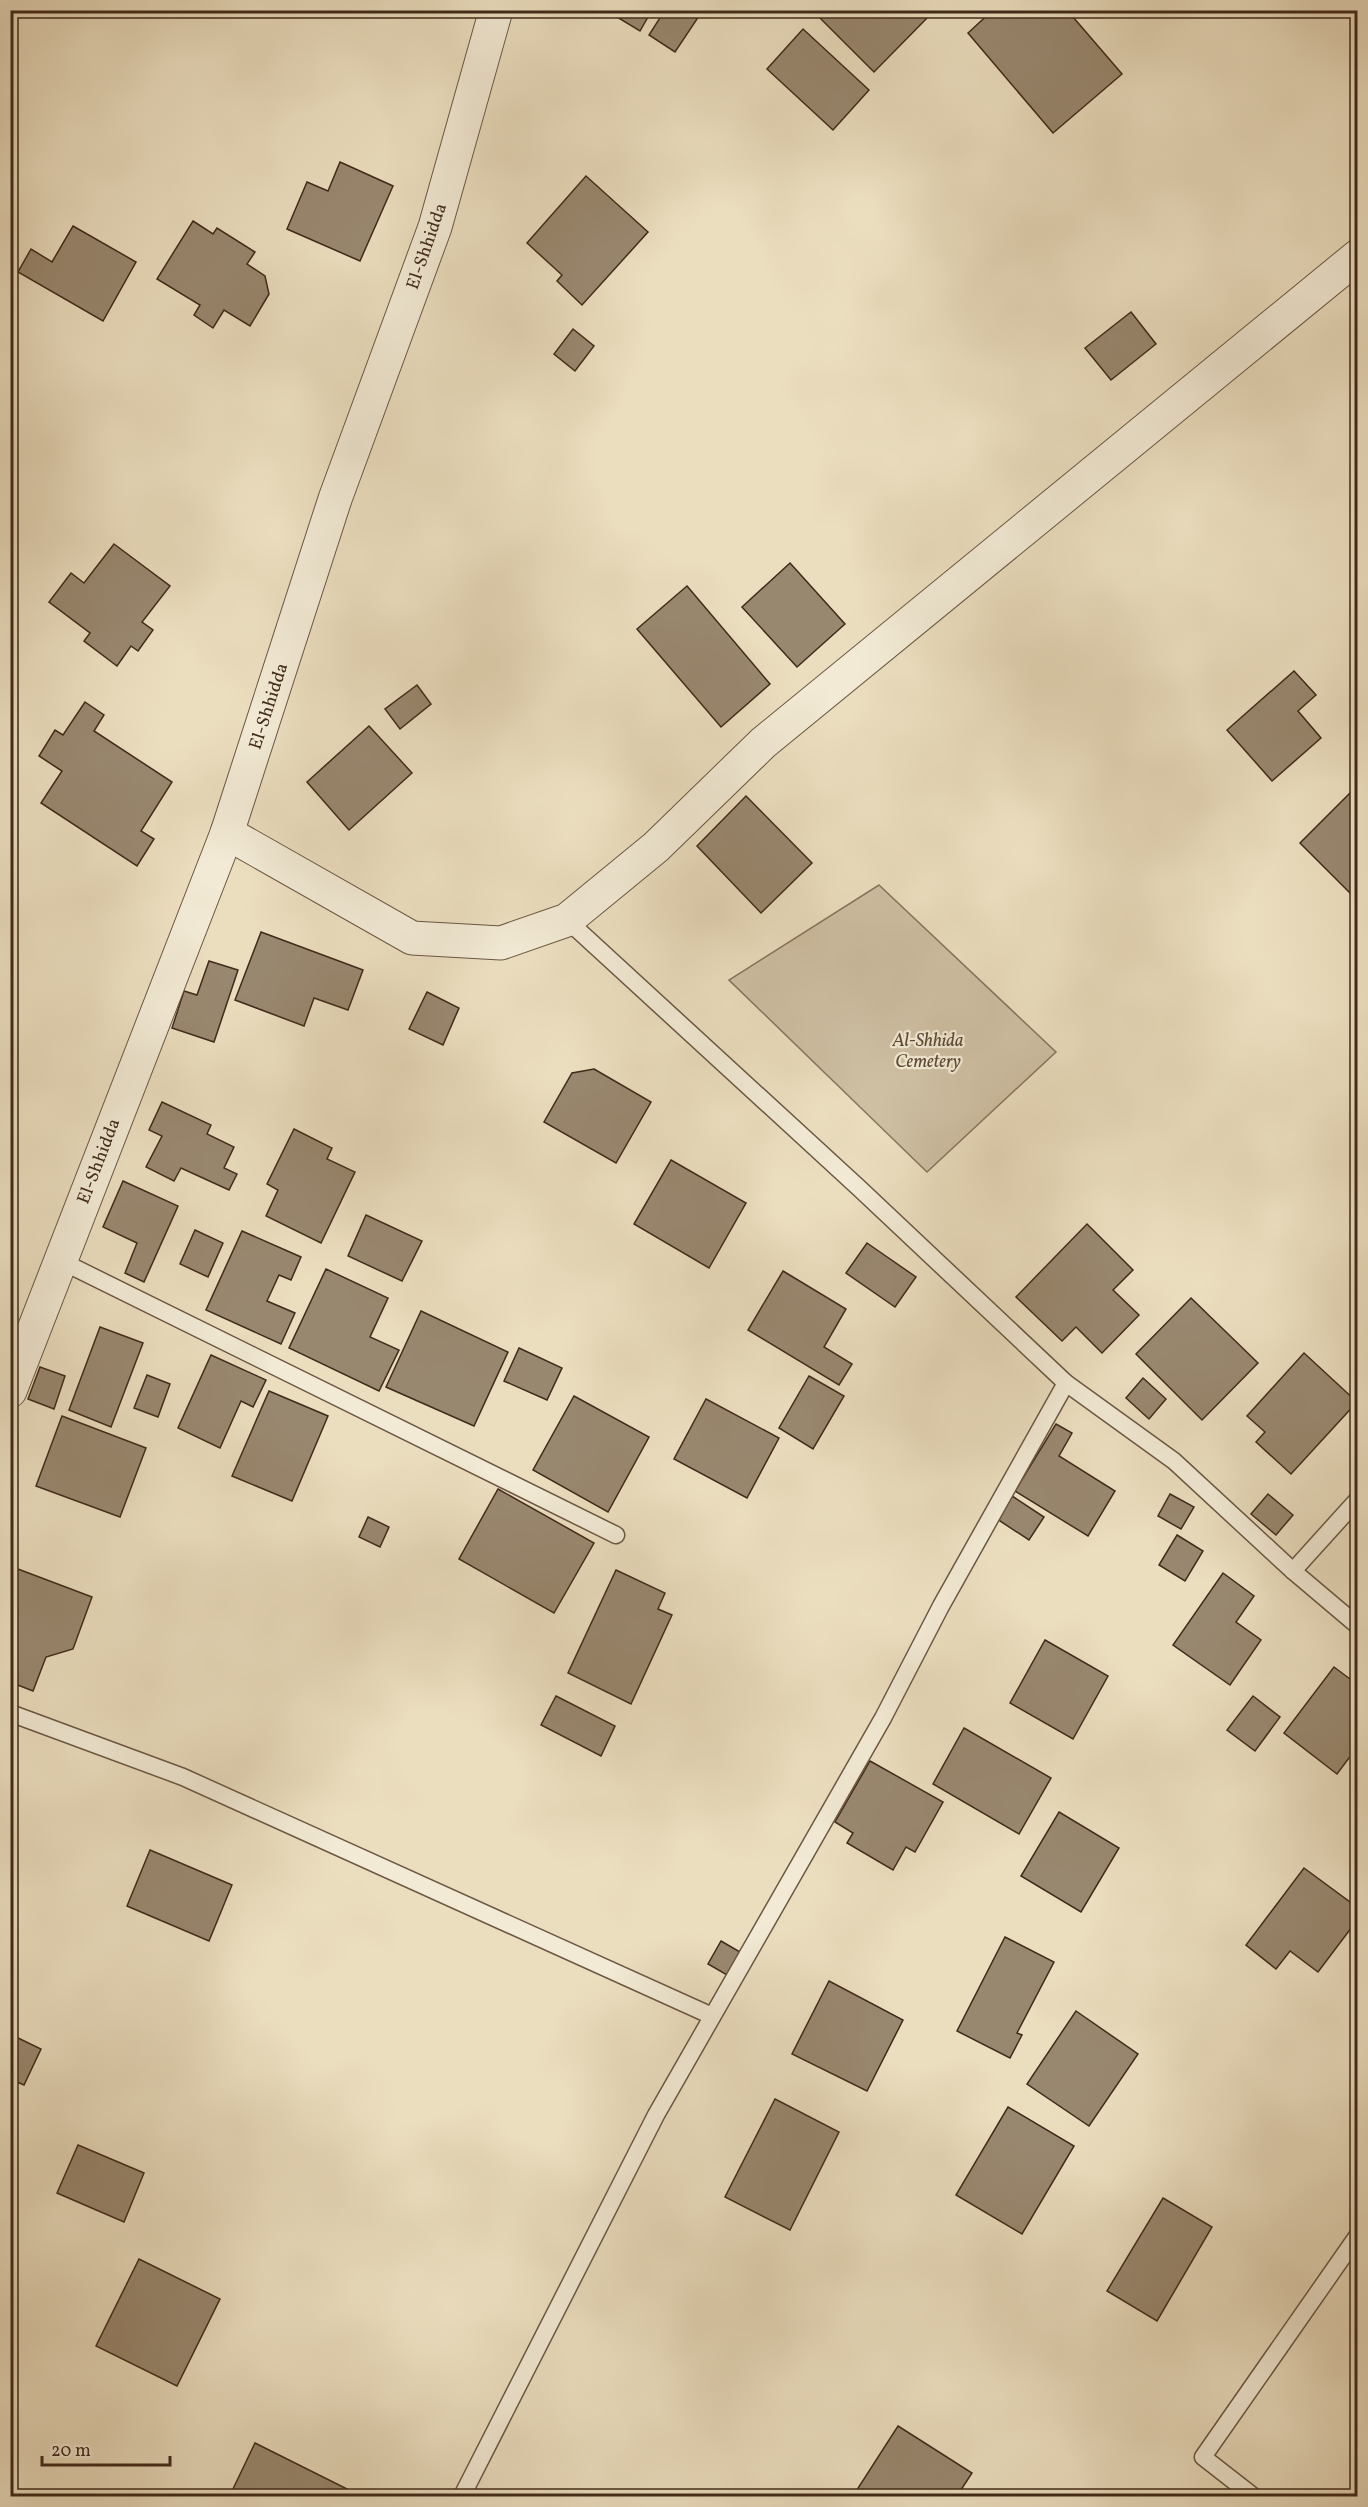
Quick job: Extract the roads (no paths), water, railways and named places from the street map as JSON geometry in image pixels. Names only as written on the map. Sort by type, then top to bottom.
[{"type":"street","name":"El-Shhidda","points":[[10,1391],[59,1260],[227,833],[335,499],[435,227],[496,10]]},
{"type":"street","points":[[227,833],[412,938],[501,943],[567,920],[656,848],[763,743],[1358,256]]},
{"type":"lane","points":[[567,920],[851,1180],[1066,1383],[1174,1461],[1293,1571],[1358,1626]]},
{"type":"lane","points":[[59,1260],[616,1534]]},
{"type":"lane","points":[[462,2496],[656,2115],[883,1718],[941,1606],[1066,1383]]},
{"type":"lane","points":[[1293,1571],[1358,1499]]},
{"type":"lane","points":[[10,1713],[183,1777],[712,2016]]},
{"type":"lane","points":[[1253,2496],[1203,2457],[1358,2235]]},
{"type":"park label","name":"Al-Shhida Cemetery","points":[[928,1050]]}]
